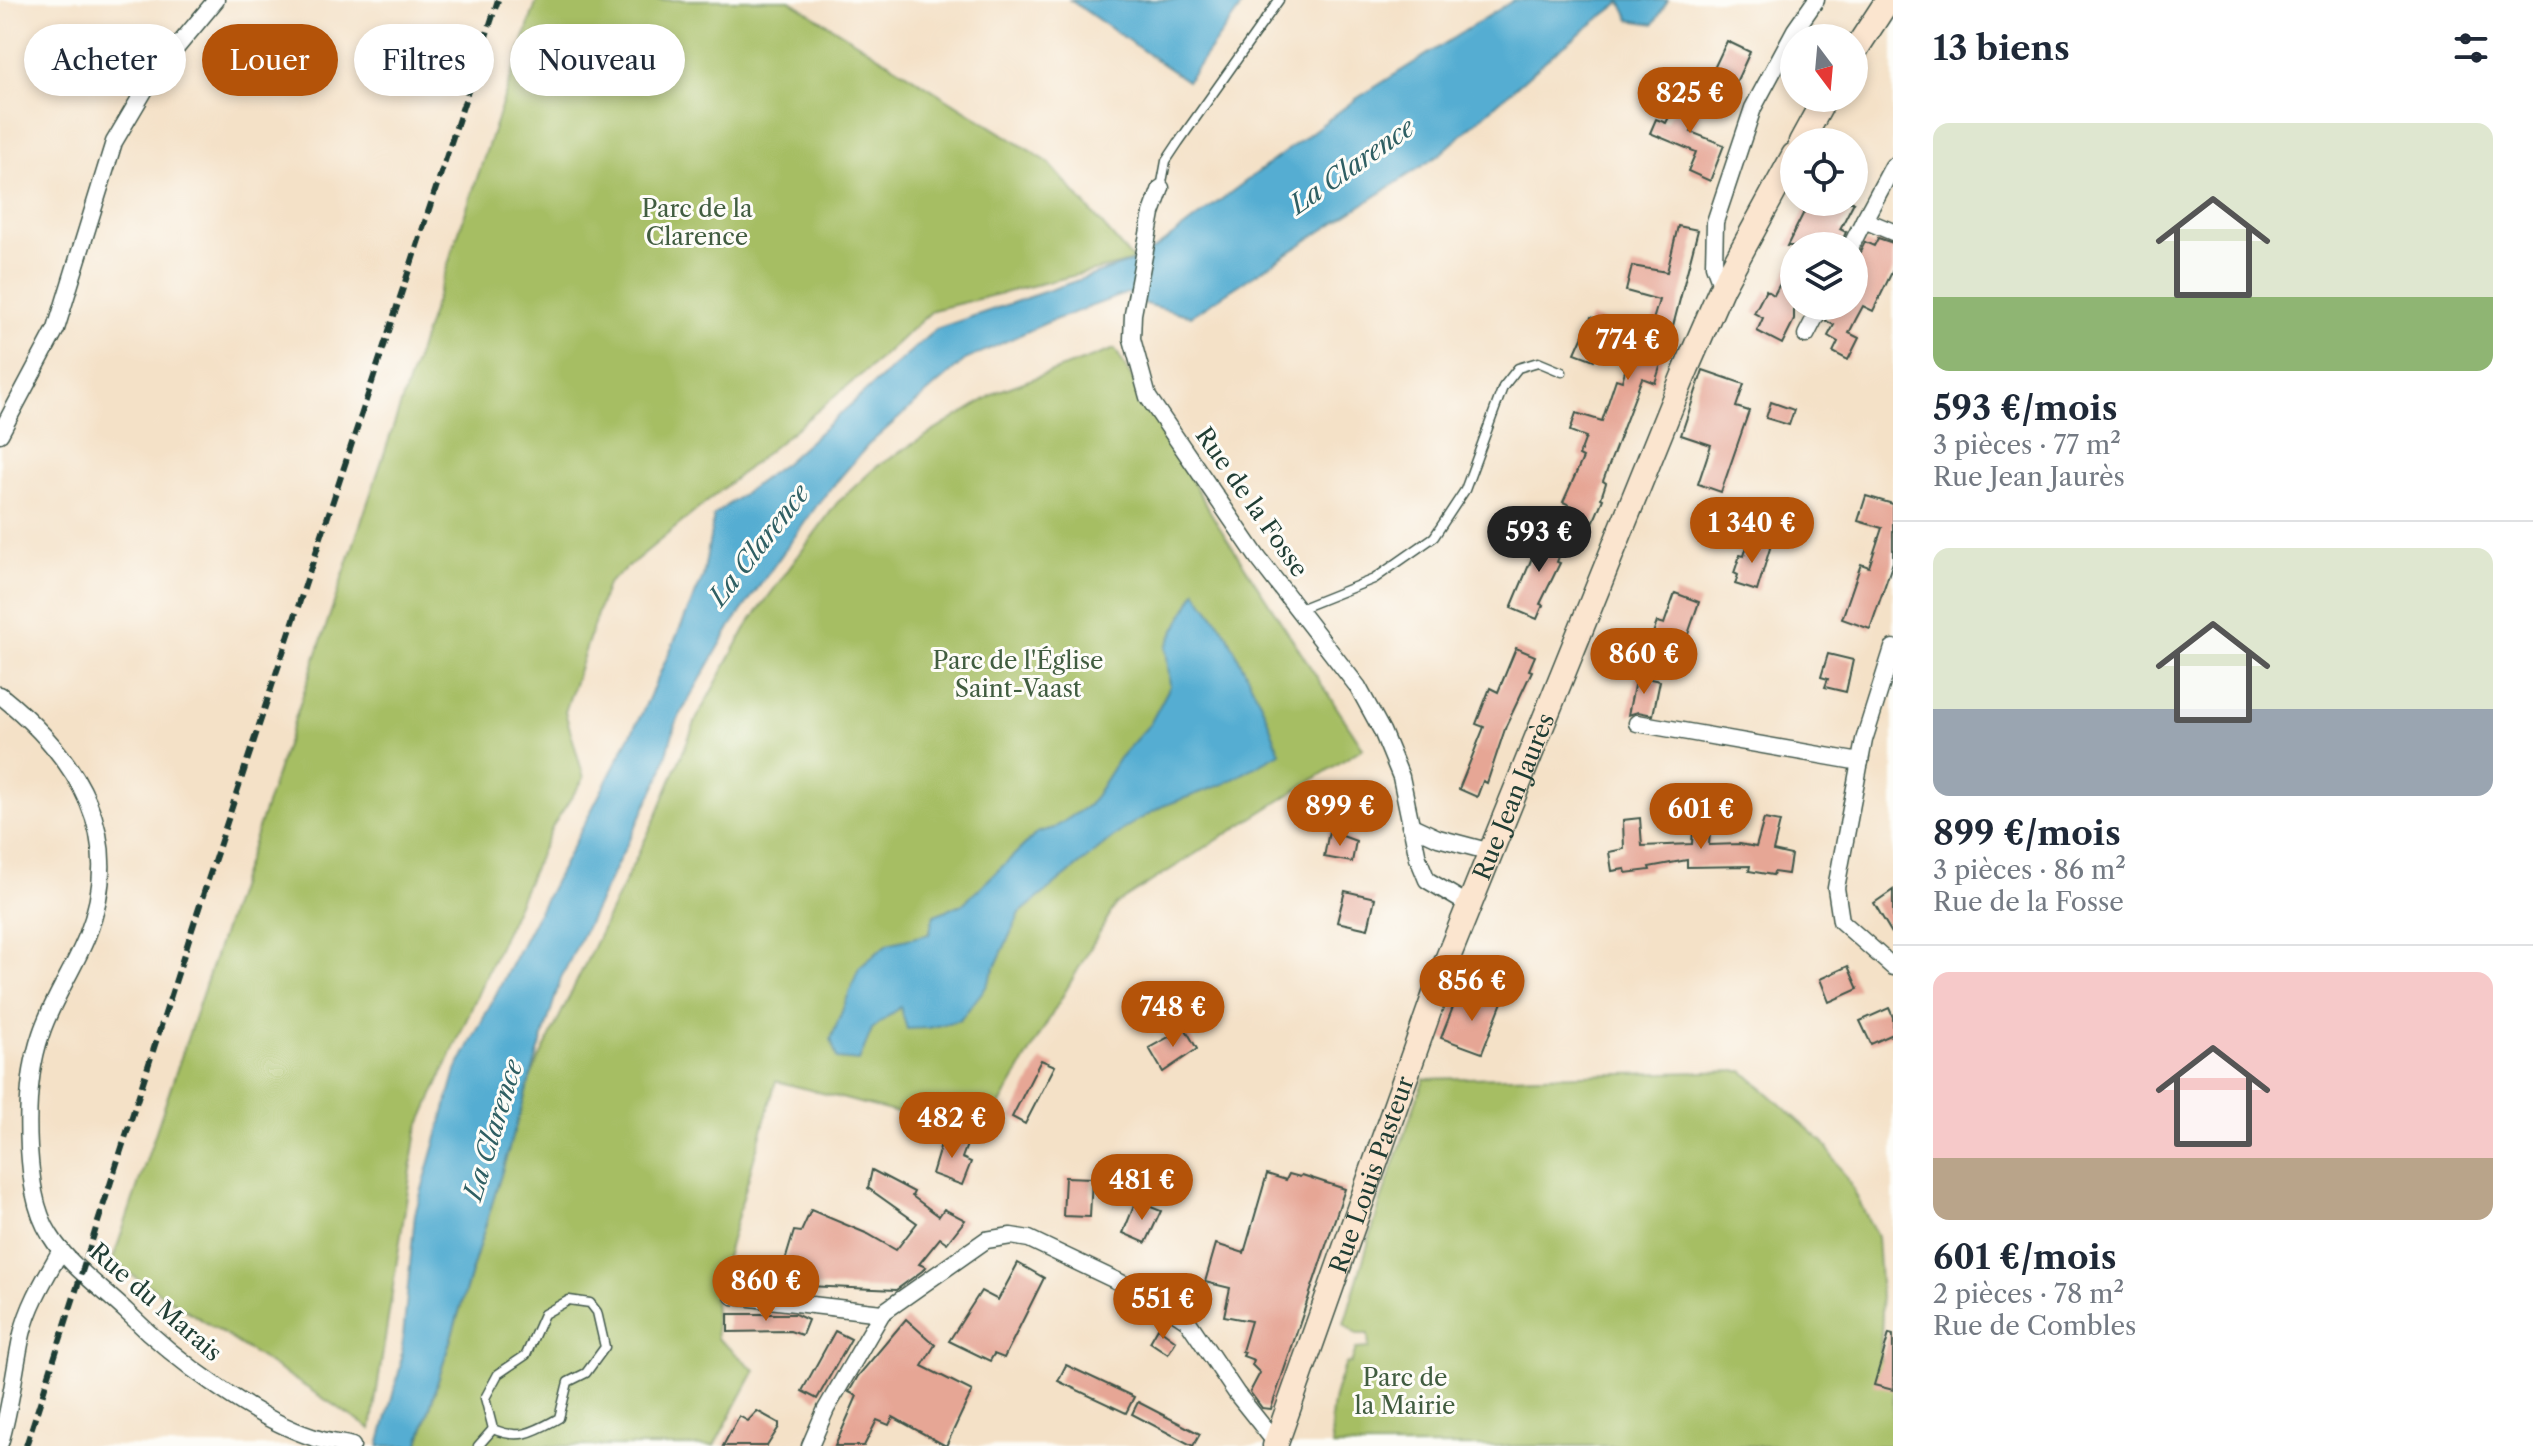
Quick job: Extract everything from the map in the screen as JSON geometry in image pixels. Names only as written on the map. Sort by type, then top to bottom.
[{"type":"main road","points":[[1868,31],[1888,0]]},
{"type":"main road","name":"Rue Jean Jaurès","points":[[1469,905],[1722,287],[1780,181]]},
{"type":"main road","name":"Rue Louis Pasteur","points":[[1276,1444],[1417,1040],[1469,905]]},
{"type":"street","points":[[0,434],[56,329],[114,142],[153,76],[216,0]]},
{"type":"street","points":[[1722,287],[1714,265],[1715,222],[1753,108],[1795,30],[1816,0]]},
{"type":"street","points":[[1858,232],[1893,166]]},
{"type":"street","name":"Rue de la Fosse","points":[[1161,188],[1152,213],[1133,314],[1132,339],[1148,397],[1258,558],[1358,687],[1382,731],[1401,777],[1418,858],[1427,880],[1469,905]]},
{"type":"street","points":[[1864,220],[1893,232]]},
{"type":"street","points":[[1806,335],[1814,320]]},
{"type":"street","points":[[1890,959],[1841,921],[1836,888],[1864,740],[1893,648]]},
{"type":"street","name":"Rue du Marais","points":[[0,695],[28,718],[71,769],[86,793],[101,841],[101,885],[96,912],[41,1034],[32,1079],[29,1138],[34,1193],[41,1218],[61,1250],[142,1327],[197,1373],[271,1418],[324,1441],[348,1445]]},
{"type":"street","points":[[1637,723],[1860,762]]},
{"type":"street","points":[[1410,825],[1438,838],[1491,852]]},
{"type":"street","points":[[810,1446],[826,1409],[882,1313],[986,1240],[1011,1236],[1029,1239],[1157,1300],[1187,1320],[1237,1394],[1276,1444]]},
{"type":"street","points":[[0,1443],[9,1415],[22,1332],[32,1304],[61,1250]]},
{"type":"street","points":[[733,1296],[882,1313]]},
{"type":"lane","points":[[1161,188],[1166,161],[1279,0]]},
{"type":"lane","points":[[1299,609],[1374,579],[1434,537],[1465,490],[1503,387],[1518,368],[1538,362],[1562,372]]},
{"type":"lane","points":[[569,1300],[590,1303],[597,1312],[605,1347],[586,1373],[568,1382],[559,1418],[532,1432],[509,1436],[493,1429],[485,1398],[498,1374],[526,1355],[544,1314],[569,1300]]},
{"type":"lane","points":[[478,1446],[493,1429]]},
{"type":"green space","name":"Parc de la Clarence","points":[[537,0],[789,0],[1048,162],[1134,261],[933,310],[868,369],[607,584],[565,712],[584,778],[552,827],[417,1131],[371,1429],[112,1262],[510,80],[510,96],[685,96],[685,24],[529,24]]},
{"type":"green space","name":"Parc de l'Église Saint-Vaast","points":[[1115,349],[1218,525],[1363,748],[1116,904],[982,1135],[776,1081],[714,1300],[717,1338],[755,1370],[714,1446],[419,1444],[531,1076],[655,819],[697,718],[747,626],[837,503],[877,466],[999,391]]},
{"type":"green space","name":"Parc de la Mairie","points":[[1743,1071],[1824,1143],[1852,1187],[1877,1237],[1882,1314],[1880,1360],[1893,1365],[1893,1446],[1333,1446],[1331,1414],[1338,1384],[1356,1349],[1369,1348],[1368,1334],[1356,1334],[1344,1324],[1381,1201],[1424,1079]]},
{"type":"water","points":[[1070,0],[1246,0],[1187,81]]},
{"type":"water","name":"La Clarence","points":[[1514,0],[1668,0],[1654,24],[1630,20],[1621,2],[1553,54],[1439,155],[1191,316],[1146,304],[1127,293],[1046,323],[965,360],[868,445],[820,501],[731,626],[676,722],[661,775],[561,978],[418,1446],[379,1446],[400,1368],[415,1214],[456,1071],[643,711],[703,577],[714,515],[785,463],[936,329],[1134,261],[1159,246],[1356,99]]},
{"type":"water","points":[[1196,591],[1227,634],[1264,710],[1280,753],[1224,784],[1163,806],[1125,828],[1020,913],[986,987],[960,1020],[929,1028],[907,1029],[900,1007],[872,1029],[859,1061],[837,1059],[831,1039],[859,968],[887,944],[929,934],[934,915],[963,904],[1037,833],[1054,828],[1090,804],[1119,758],[1150,724],[1170,686],[1166,647]]},
{"type":"building","points":[[1727,41],[1750,52],[1733,89],[1709,79]]},
{"type":"building","points":[[1695,90],[1708,97],[1691,132],[1724,145],[1710,181],[1688,171],[1696,152],[1650,133],[1656,119],[1666,123],[1680,95],[1690,99]]},
{"type":"building","points":[[1802,216],[1847,216],[1840,229],[1846,232],[1794,232]]},
{"type":"building","points":[[1678,226],[1698,230],[1673,326],[1655,383],[1642,378],[1603,481],[1606,483],[1603,499],[1584,537],[1565,529],[1574,507],[1563,502],[1583,458],[1579,456],[1586,437],[1570,431],[1576,413],[1602,421],[1616,379],[1622,381],[1633,344],[1645,347],[1659,300],[1626,291],[1632,266],[1667,272]]},
{"type":"building","points":[[1878,238],[1893,243],[1893,270],[1873,311],[1868,308],[1868,243],[1874,246]]},
{"type":"building","points":[[1780,284],[1780,320],[1794,320],[1782,344],[1757,331],[1763,318],[1754,313],[1766,290],[1774,295]]},
{"type":"building","points":[[1591,317],[1607,322],[1594,360],[1575,353]]},
{"type":"building","points":[[1856,320],[1849,333],[1859,338],[1848,360],[1833,352],[1838,342],[1828,336],[1834,325],[1826,321]]},
{"type":"building","points":[[1703,370],[1744,384],[1736,407],[1749,411],[1721,492],[1698,484],[1711,445],[1681,435]]},
{"type":"building","points":[[1771,402],[1794,410],[1789,425],[1766,418]]},
{"type":"building","points":[[1866,496],[1893,504],[1893,562],[1870,629],[1842,619],[1861,564],[1869,567],[1882,528],[1858,521]]},
{"type":"building","points":[[1544,529],[1566,538],[1557,562],[1560,563],[1540,604],[1543,605],[1537,619],[1511,608]]},
{"type":"building","points":[[1749,539],[1771,545],[1757,591],[1735,584],[1738,575],[1734,573]]},
{"type":"building","points":[[1675,593],[1699,602],[1684,646],[1652,636],[1657,622],[1664,624]]},
{"type":"building","points":[[1516,648],[1535,656],[1529,670],[1532,671],[1506,726],[1487,783],[1483,781],[1477,797],[1459,789],[1484,727],[1476,724],[1490,688],[1498,692]]},
{"type":"building","points":[[1828,654],[1853,660],[1846,692],[1825,687],[1828,679],[1821,677]]},
{"type":"building","points":[[1636,676],[1660,681],[1653,715],[1638,712],[1628,715]]},
{"type":"building","points":[[1694,816],[1711,817],[1709,845],[1756,847],[1764,819],[1780,822],[1773,851],[1791,855],[1788,874],[1749,871],[1750,866],[1687,867],[1687,860],[1649,867],[1650,870],[1612,871],[1609,852],[1624,849],[1623,820],[1640,818],[1642,846],[1692,844]]},
{"type":"building","points":[[1329,831],[1356,841],[1352,862],[1324,857]]},
{"type":"building","points":[[1893,890],[1893,935],[1874,903]]},
{"type":"building","points":[[1345,891],[1375,898],[1368,929],[1337,922]]},
{"type":"building","points":[[1848,966],[1858,989],[1829,1002],[1820,979]]},
{"type":"building","points":[[1504,997],[1482,1053],[1441,1038],[1455,1002]]},
{"type":"building","points":[[1889,1008],[1893,1017],[1893,1034],[1871,1044],[1860,1021]]},
{"type":"building","points":[[1185,1028],[1197,1049],[1163,1072],[1149,1048]]},
{"type":"building","points":[[1041,1060],[1055,1066],[1025,1124],[1012,1117]]},
{"type":"building","points":[[944,1134],[968,1142],[962,1158],[971,1162],[962,1185],[932,1174]]},
{"type":"building","points":[[872,1170],[914,1192],[912,1196],[939,1216],[944,1209],[965,1220],[947,1243],[940,1238],[919,1264],[926,1267],[896,1290],[807,1286],[779,1281],[794,1231],[801,1232],[811,1210],[868,1234],[896,1250],[917,1223],[868,1188]]},
{"type":"building","points":[[1267,1174],[1286,1180],[1289,1174],[1302,1175],[1345,1189],[1271,1409],[1262,1408],[1250,1392],[1260,1373],[1252,1365],[1254,1360],[1243,1356],[1245,1352],[1242,1351],[1251,1321],[1224,1316],[1230,1288],[1205,1282],[1216,1244],[1244,1253]]},
{"type":"building","points":[[1065,1177],[1092,1178],[1090,1217],[1063,1216]]},
{"type":"building","points":[[1136,1201],[1161,1211],[1146,1243],[1123,1233]]},
{"type":"building","points":[[1018,1263],[1044,1278],[1004,1358],[994,1354],[990,1361],[949,1341],[981,1291],[998,1300]]},
{"type":"building","points":[[728,1314],[795,1314],[808,1320],[802,1335],[790,1331],[728,1332]]},
{"type":"building","points":[[906,1319],[935,1345],[922,1366],[972,1391],[946,1446],[893,1417],[889,1425],[877,1420],[864,1446],[835,1446],[857,1396],[849,1392],[858,1376]]},
{"type":"building","points":[[1158,1328],[1176,1341],[1168,1354],[1150,1342]]},
{"type":"building","points":[[835,1331],[851,1339],[817,1399],[802,1391]]},
{"type":"building","points":[[1889,1334],[1893,1335],[1893,1390],[1874,1385]]},
{"type":"building","points":[[1066,1365],[1134,1397],[1126,1413],[1058,1381]]},
{"type":"building","points":[[1138,1402],[1200,1434],[1193,1446],[1132,1414]]},
{"type":"building","points":[[757,1411],[779,1423],[767,1446],[723,1446],[739,1416],[748,1421]]},
{"type":"railway","points":[[26,1446],[208,880],[498,0]]}]
